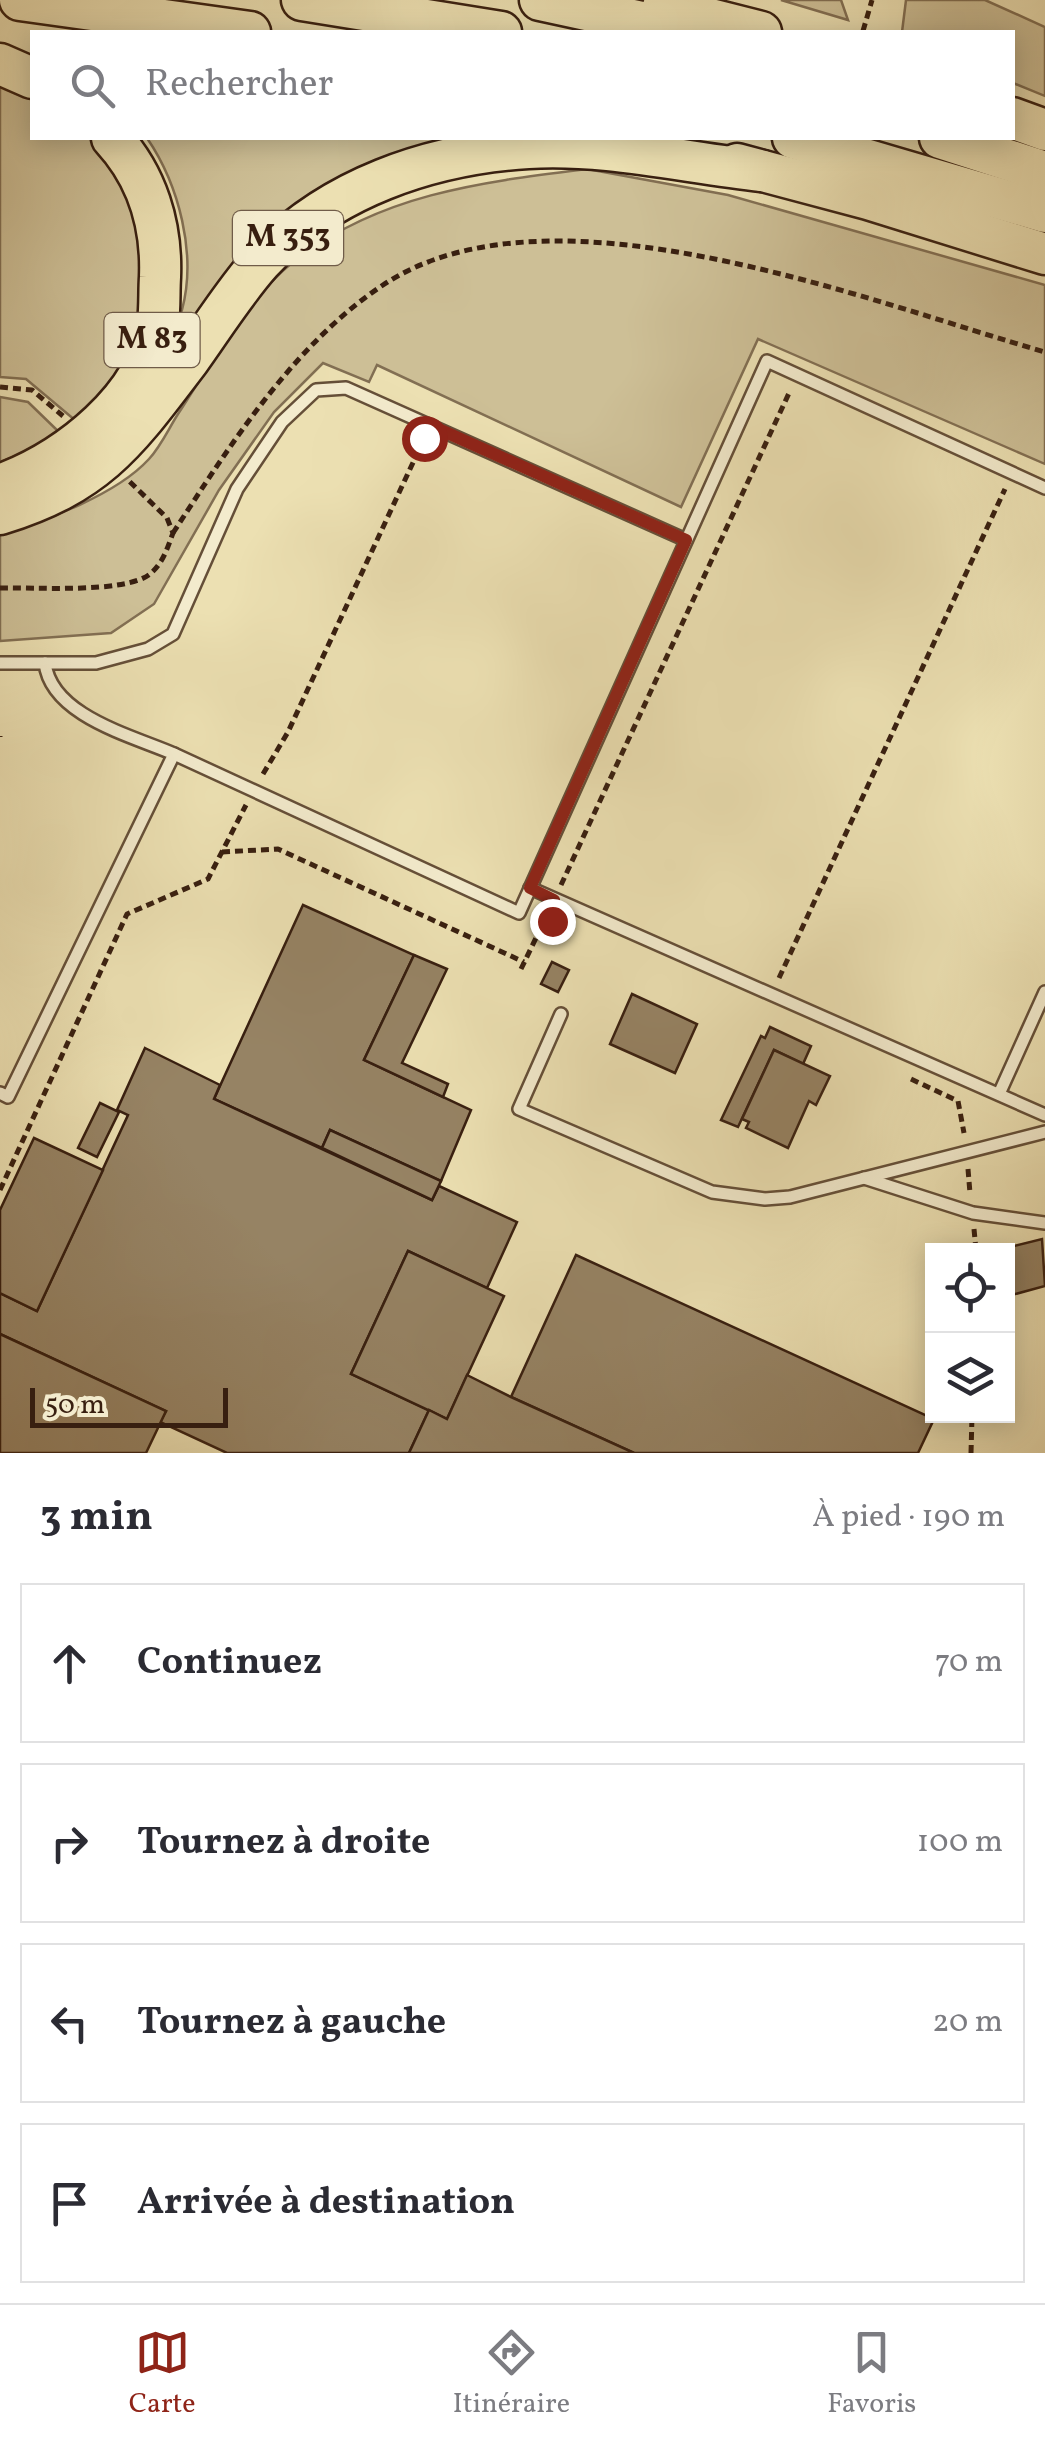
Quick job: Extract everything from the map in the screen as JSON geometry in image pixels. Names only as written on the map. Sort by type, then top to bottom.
[{"type":"highway","points":[[20,0],[236,30]]},
{"type":"highway","points":[[302,0],[489,30]]},
{"type":"highway","points":[[540,0],[679,30]]},
{"type":"highway","points":[[634,0],[752,30]]},
{"type":"highway","points":[[0,42],[30,46]]},
{"type":"highway","points":[[0,64],[30,77]]},
{"type":"highway","name":"M 83","points":[[0,485],[61,456],[121,400],[142,366],[158,326],[161,242],[136,164],[114,140]]},
{"type":"highway","points":[[637,140],[762,171],[1045,254]]},
{"type":"highway","points":[[800,140],[1045,212]]},
{"type":"highway","points":[[946,140],[1045,172]]},
{"type":"highway","name":"M 353","points":[[0,514],[75,486],[110,458],[262,262],[304,223],[359,190],[412,168],[530,148],[590,150],[762,171]]},
{"type":"lane","points":[[45,664],[61,696],[83,713],[519,912],[767,360],[1045,488]]},
{"type":"lane","points":[[0,663],[96,664],[148,650],[173,634],[237,489],[282,422],[316,390],[346,388],[686,540]]},
{"type":"lane","points":[[0,1093],[8,1097],[174,754]]},
{"type":"lane","points":[[530,888],[1045,1115]]},
{"type":"lane","points":[[999,1094],[1045,992]]},
{"type":"lane","points":[[561,1014],[518,1109],[712,1192],[790,1198],[1045,1132]]},
{"type":"lane","points":[[864,1178],[972,1213],[1045,1223]]},
{"type":"path","points":[[864,30],[872,0]]},
{"type":"path","points":[[0,588],[104,585],[146,577],[164,560],[173,533],[266,401],[322,336],[385,284],[463,251],[555,238],[646,248],[802,278],[1045,352]]},
{"type":"path","points":[[222,852],[278,850],[522,966],[798,375]]},
{"type":"path","points":[[0,387],[32,390],[66,418]]},
{"type":"path","points":[[0,1190],[127,914],[208,879],[288,732],[401,486],[434,427]]},
{"type":"path","points":[[771,994],[1012,472]]},
{"type":"path","points":[[126,477],[167,518],[173,533]]},
{"type":"path","points":[[543,922],[552,921]]},
{"type":"path","points":[[905,1076],[958,1101],[975,1243]]},
{"type":"path","points":[[972,1423],[972,1453]]},
{"type":"shaded area","points":[[781,0],[841,0],[848,20]]},
{"type":"shaded area","points":[[906,0],[985,0],[1045,27],[1045,96],[1015,84],[1015,30],[902,30]]},
{"type":"shaded area","points":[[0,81],[30,92],[30,140],[91,140],[109,163],[137,221],[146,284],[134,347],[115,382],[76,421],[26,379],[0,377]]},
{"type":"shaded area","points":[[148,140],[449,140],[411,150],[159,368],[182,310],[187,266],[176,198]]},
{"type":"shaded area","points":[[587,169],[728,195],[1045,285],[1045,464],[758,339],[681,507],[377,365],[369,382],[323,363],[274,412],[219,490],[154,604],[111,633],[0,641],[0,531],[80,505],[136,472],[157,448],[244,314],[293,262],[326,239],[396,206],[471,186]]},
{"type":"shaded area","points":[[0,397],[28,402],[59,432],[44,445],[0,462]]},
{"type":"building","points":[[303,905],[414,955],[364,1060],[471,1110],[441,1181],[330,1130],[322,1148],[214,1099]]},
{"type":"building","points":[[414,955],[447,969],[402,1063],[448,1084],[443,1097],[364,1060]]},
{"type":"building","points":[[552,962],[569,970],[558,992],[541,984]]},
{"type":"building","points":[[632,994],[697,1024],[675,1073],[610,1044]]},
{"type":"building","points":[[770,1027],[811,1046],[803,1064],[774,1050],[738,1127],[721,1120],[761,1036],[765,1038]]},
{"type":"building","points":[[145,1048],[220,1085],[214,1099],[432,1200],[439,1186],[517,1222],[487,1288],[408,1251],[351,1374],[429,1410],[409,1453],[227,1453],[160,1422],[166,1411],[0,1334],[0,1293],[37,1311],[128,1115],[117,1110]]},
{"type":"building","points":[[774,1050],[830,1076],[816,1105],[809,1101],[788,1148],[746,1128],[749,1122],[742,1119]]},
{"type":"building","points":[[100,1103],[119,1112],[97,1157],[78,1148]]},
{"type":"building","points":[[330,1130],[441,1181],[432,1200],[322,1148]]},
{"type":"building","points":[[34,1138],[103,1170],[37,1311],[0,1293],[0,1210]]},
{"type":"building","points":[[1042,1239],[1045,1286],[1015,1294],[1015,1246]]},
{"type":"building","points":[[408,1251],[504,1296],[447,1419],[351,1374]]},
{"type":"building","points":[[576,1255],[925,1415],[925,1423],[932,1423],[918,1453],[634,1453],[511,1397]]},
{"type":"building","points":[[0,1334],[166,1411],[146,1453],[0,1453]]},
{"type":"building","points":[[467,1375],[634,1453],[409,1453],[429,1410],[447,1419]]},
{"type":"route","points":[[424,438],[434,427],[686,540],[530,888],[554,900],[543,922],[552,921]]}]
